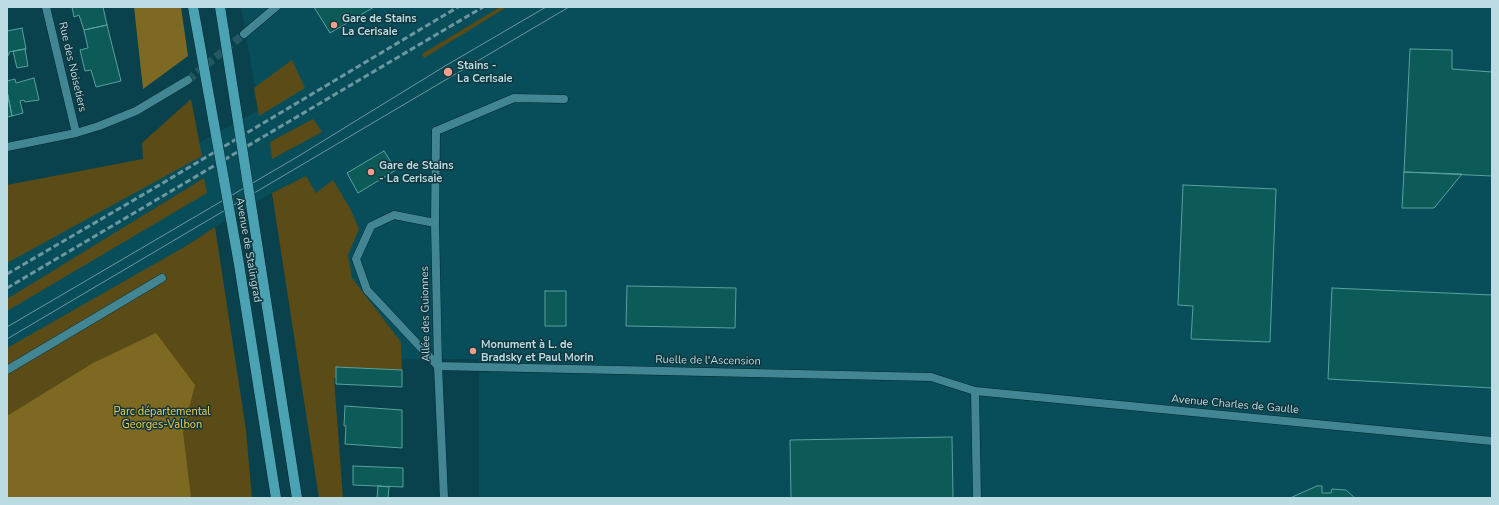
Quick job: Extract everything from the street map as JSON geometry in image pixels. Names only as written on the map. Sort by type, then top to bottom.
[{"type":"main road","name":"Avenue de Stalingrad","points":[[193,7],[239,264],[276,498]]},
{"type":"main road","name":"Avenue de Stalingrad","points":[[220,7],[297,498]]},
{"type":"street","name":"Rue des Noisetiers","points":[[46,7],[76,133]]},
{"type":"street","points":[[244,34],[276,7]]},
{"type":"street","points":[[7,147],[76,133],[136,111],[188,80]]},
{"type":"street","name":"Allée des Guionnes","points":[[444,498],[438,366],[435,223],[436,130],[514,98],[564,99]]},
{"type":"street","points":[[435,223],[394,215],[371,226],[356,258],[367,290],[438,366]]},
{"type":"street","points":[[7,370],[162,278]]},
{"type":"street","name":"Ruelle de l'Ascension","points":[[438,366],[931,377],[975,391]]},
{"type":"street","points":[[975,391],[977,498]]},
{"type":"street","name":"Avenue Charles de Gaulle","points":[[975,391],[1492,441]]},
{"type":"shaded area","points":[[241,7],[1492,7],[1492,498],[479,498],[479,359],[336,360],[306,176],[272,193],[215,227],[7,362],[7,243],[259,110]]},
{"type":"green space","points":[[134,7],[181,7],[188,56],[143,89]]},
{"type":"green space","points":[[500,7],[507,7],[424,58],[422,54]]},
{"type":"green space","points":[[292,60],[305,88],[259,116],[254,88]]},
{"type":"green space","points":[[191,99],[202,156],[7,263],[7,185],[143,159],[142,143]]},
{"type":"green space","points":[[313,119],[322,132],[272,159],[270,142]]},
{"type":"green space","points":[[306,176],[316,193],[333,180],[351,210],[359,229],[348,255],[352,278],[401,342],[402,374],[334,378],[343,498],[319,498],[272,193]]},
{"type":"green space","points":[[204,178],[207,193],[7,311],[7,299]]},
{"type":"green space","name":"Parc départemental Georges-Valbon","points":[[215,227],[246,430],[252,498],[7,498],[7,348],[186,246]]},
{"type":"green space","name":"Parc départemental Georges-Valbon","points":[[156,333],[195,385],[183,432],[191,498],[7,498],[7,416],[93,363]]},
{"type":"building","points":[[72,7],[103,7],[107,25],[84,30],[79,15],[74,17]]},
{"type":"building","name":"Gare de Stains La Cerisaie","points":[[314,7],[374,7],[330,33]]},
{"type":"building","points":[[107,25],[121,81],[96,87],[91,70],[85,71],[80,50],[88,48],[84,30]]},
{"type":"building","points":[[22,28],[26,49],[9,52],[9,55],[7,55],[7,31]]},
{"type":"building","points":[[25,49],[28,66],[17,68],[13,51]]},
{"type":"building","points":[[1410,49],[1452,50],[1452,69],[1492,72],[1492,176],[1404,172]]},
{"type":"building","points":[[34,78],[39,100],[25,102],[24,100],[20,101],[23,113],[12,116],[7,91],[7,81],[15,79],[16,83]]},
{"type":"building","points":[[7,91],[12,116],[7,117]]},
{"type":"building","name":"Gare de Stains - La Cerisaie","points":[[384,151],[396,170],[358,193],[347,173]]},
{"type":"building","points":[[1404,172],[1462,174],[1434,208],[1402,208]]},
{"type":"building","points":[[1183,185],[1276,189],[1270,342],[1191,339],[1193,306],[1178,305]]},
{"type":"building","points":[[627,286],[736,288],[735,328],[626,326]]},
{"type":"building","points":[[1332,288],[1492,295],[1492,388],[1328,379]]},
{"type":"building","points":[[545,291],[566,291],[566,326],[545,326]]},
{"type":"building","points":[[336,367],[402,370],[402,387],[336,384]]},
{"type":"building","points":[[345,406],[402,410],[402,448],[345,444]]},
{"type":"building","points":[[952,437],[953,498],[791,498],[790,440]]},
{"type":"building","points":[[353,466],[403,468],[403,487],[353,485]]},
{"type":"building","points":[[378,486],[389,487],[388,498],[377,498]]},
{"type":"building","points":[[1317,486],[1322,486],[1322,493],[1331,493],[1332,489],[1346,490],[1355,498],[1290,498]]},
{"type":"tunnel","points":[[188,80],[244,34]]},
{"type":"tram line","points":[[7,327],[297,157],[445,66],[546,7]]},
{"type":"tram line","points":[[7,339],[569,7]]},
{"type":"railway","points":[[7,274],[458,7]]},
{"type":"railway","points":[[7,288],[483,7]]},
{"type":"place","name":"Gare de Stains La Cerisaie","points":[[334,25]]},
{"type":"place","name":"Stains - La Cerisaie","points":[[448,72]]},
{"type":"place","name":"Gare de Stains - La Cerisaie","points":[[371,172]]},
{"type":"place","name":"Monument à L. de Bradsky et Paul Morin","points":[[473,351]]}]
